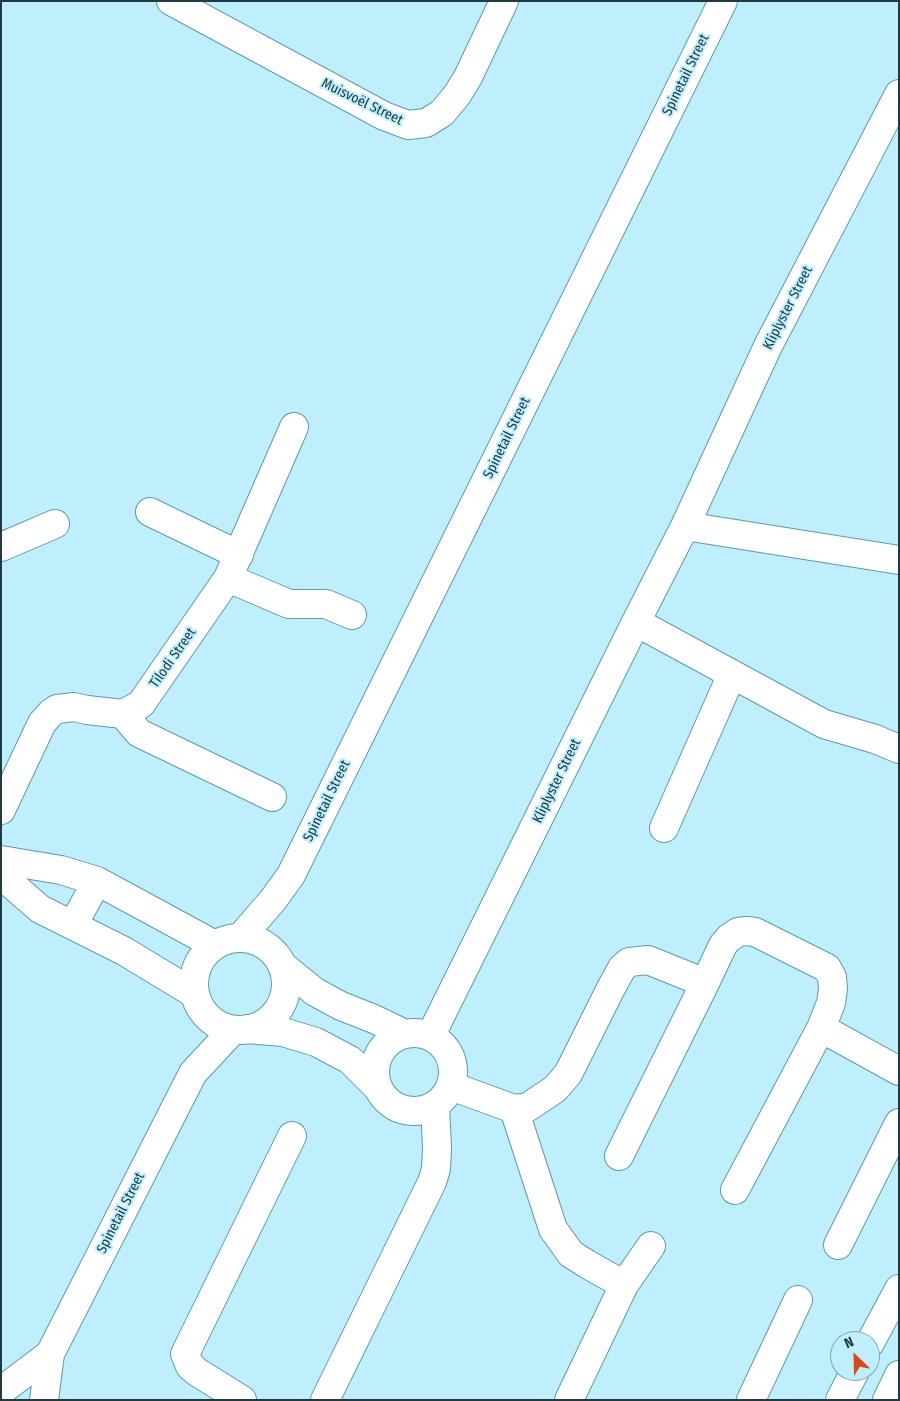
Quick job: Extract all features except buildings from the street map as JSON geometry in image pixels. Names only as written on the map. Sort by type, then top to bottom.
[{"type":"street","name":"Muisvoël Street","points":[[171,1],[384,116],[408,125],[426,123],[442,113],[457,95],[468,77],[504,1]]},
{"type":"street","name":"Spinetail Street","points":[[228,942],[273,900],[291,875],[723,1]]},
{"type":"street","name":"Kliplyster Street","points":[[431,1036],[685,526],[768,346],[899,94]]},
{"type":"street","name":"Tilodi Street","points":[[123,714],[142,704],[234,566],[294,427]]},
{"type":"street","points":[[150,512],[289,604],[326,604],[352,615]]},
{"type":"street","points":[[1,547],[55,524]]},
{"type":"street","points":[[685,526],[899,560]]},
{"type":"street","points":[[636,622],[824,724],[875,739],[899,749]]},
{"type":"street","points":[[664,828],[732,674]]},
{"type":"street","points":[[1,810],[42,723],[47,716],[57,709],[74,707],[123,714],[139,733],[272,797]]},
{"type":"street","points":[[1,860],[61,870],[97,882],[228,942]]},
{"type":"street","points":[[1,875],[40,909],[124,951],[200,1004],[213,1022],[240,1029],[283,1032],[316,1042],[350,1060],[378,1088],[388,1101],[402,1110],[419,1111],[443,1096],[514,1109],[528,1107],[540,1100],[555,1089],[568,1074],[610,990],[622,968],[629,962],[648,960],[706,983]]},
{"type":"street","name":"Spinetail Street","points":[[278,959],[276,931],[291,875]]},
{"type":"street","points":[[72,925],[97,882]]},
{"type":"street","points":[[619,1156],[706,983],[723,945],[738,932],[756,932],[827,968],[832,977],[833,989],[831,1004],[821,1028],[735,1190]]},
{"type":"street","points":[[200,1004],[194,980],[197,966],[205,954],[228,942],[252,940],[264,944],[315,992],[340,1006],[374,1019],[403,1034]]},
{"type":"street","points":[[240,1029],[261,1025],[272,1017],[281,1005],[285,992],[286,978],[278,959]]},
{"type":"street","name":"Spinetail Street","points":[[193,1073],[200,1004]]},
{"type":"street","points":[[821,1028],[899,1072]]},
{"type":"street","name":"Spinetail Street","points":[[44,1400],[50,1354],[193,1073],[240,1029]]},
{"type":"street","points":[[325,1400],[432,1182],[436,1169],[443,1096],[454,1072],[451,1057],[443,1044],[431,1036],[417,1032],[403,1034],[391,1040],[381,1049],[378,1055],[374,1075],[378,1088]]},
{"type":"street","points":[[514,1109],[554,1229],[571,1254],[624,1285]]},
{"type":"street","points":[[838,1245],[899,1122]]},
{"type":"street","points":[[242,1400],[197,1372],[190,1366],[185,1354],[292,1136]]},
{"type":"street","points":[[569,1400],[624,1285],[651,1246]]},
{"type":"street","points":[[876,1331],[899,1289]]},
{"type":"street","points":[[751,1400],[798,1300]]},
{"type":"street","name":"Spinetail Street","points":[[1,1391],[50,1354]]},
{"type":"street","points":[[887,1400],[899,1375]]},
{"type":"street","points":[[840,1400],[850,1381]]},
{"type":"street","points":[[1,1399],[8,1400]]}]
